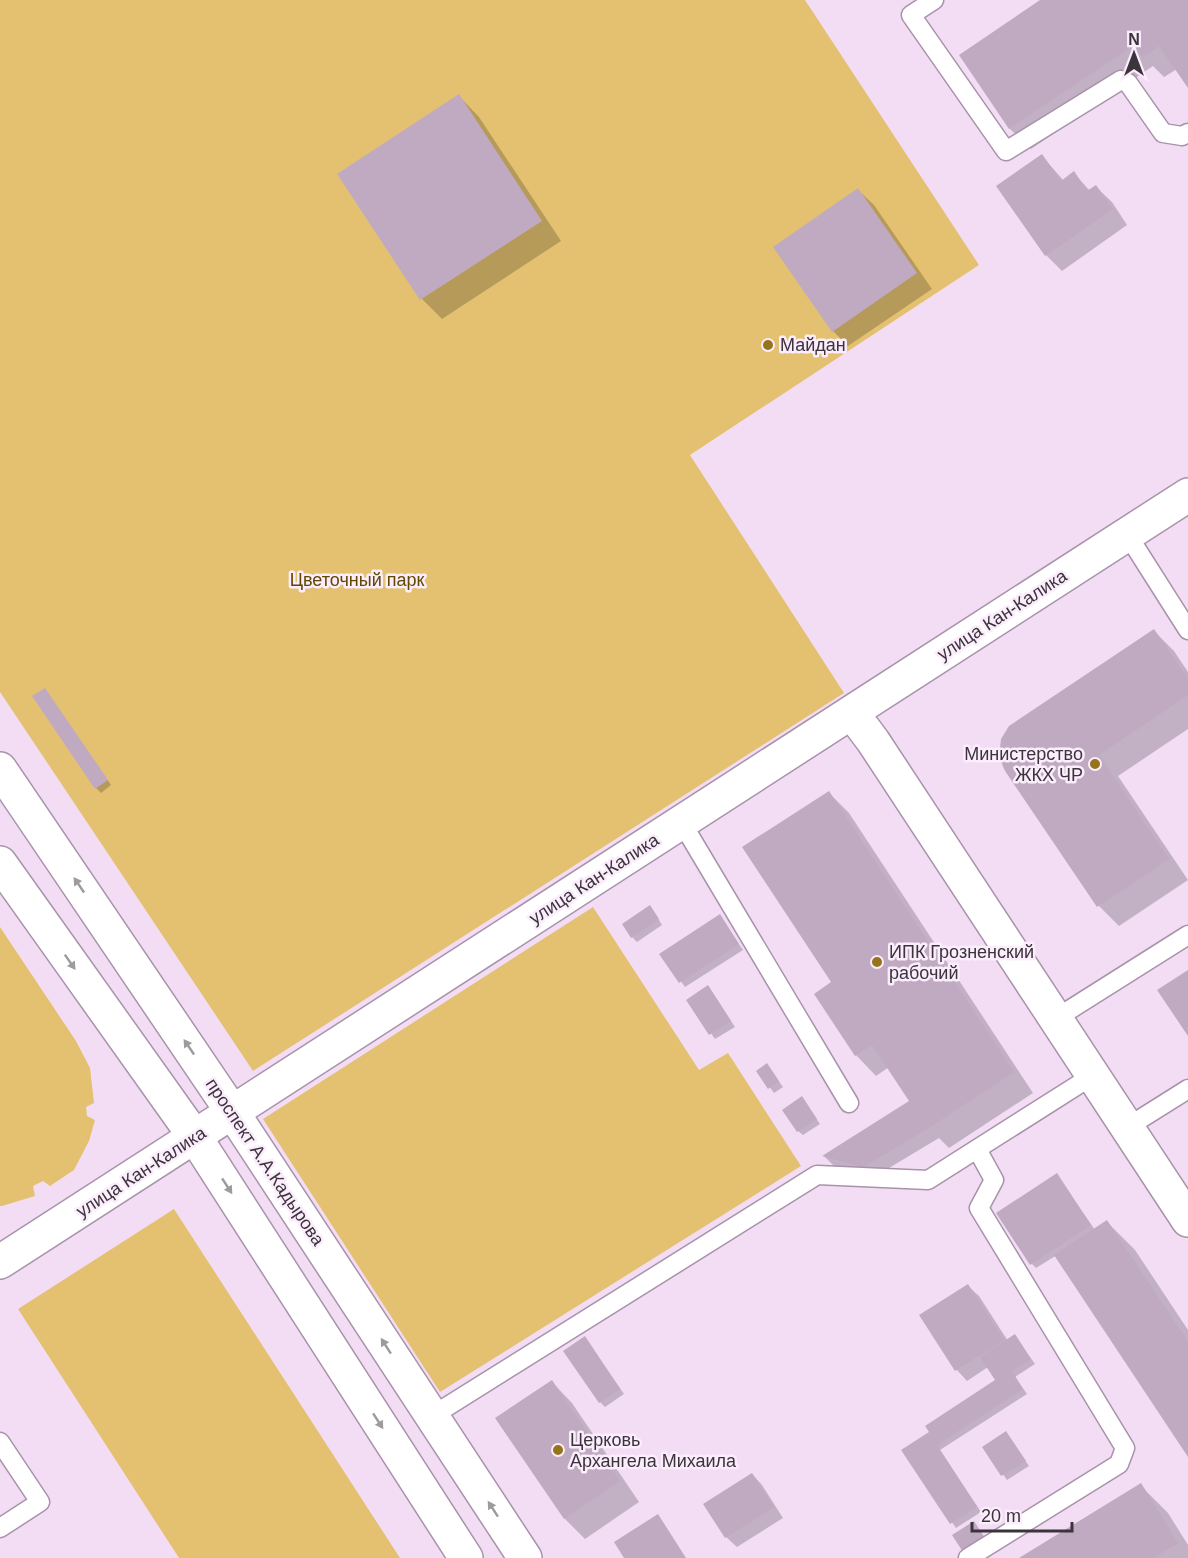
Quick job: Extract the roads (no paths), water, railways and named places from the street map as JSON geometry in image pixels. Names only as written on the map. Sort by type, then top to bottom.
[{"type":"street","name":"улица Кан-Калика","points":[[0,1262],[1188,495]]},
{"type":"street","points":[[852,713],[873,741],[1188,1220]]},
{"type":"street","name":"проспект А.А.Кадырова","points":[[0,769],[233,1113],[525,1558]]},
{"type":"street","points":[[0,863],[195,1137],[466,1558]]},
{"type":"lane","points":[[934,0],[911,15],[1006,151],[1121,80],[1128,82],[1163,133],[1182,136],[1188,134]]},
{"type":"lane","points":[[1127,534],[1188,630]]},
{"type":"lane","points":[[682,822],[849,1102]]},
{"type":"lane","points":[[1054,1019],[1188,935]]},
{"type":"lane","points":[[432,1416],[817,1175],[928,1180],[1092,1076]]},
{"type":"lane","points":[[1126,1128],[1188,1089]]},
{"type":"lane","points":[[968,1558],[1119,1464],[1125,1449],[979,1208],[994,1180],[977,1149]]},
{"type":"lane","points":[[0,1442],[40,1502],[0,1528]]},
{"type":"place","name":"Майдан","points":[[768,345]]},
{"type":"place","name":"Министерство ЖКХ ЧР","points":[[1095,764]]},
{"type":"place","name":"ИПК Грозненский рабочий","points":[[877,962]]},
{"type":"place","name":"Церковь Архангела Михаила","points":[[558,1450]]},
{"type":"park label","name":"Цветочный парк","points":[[357,580]]}]
